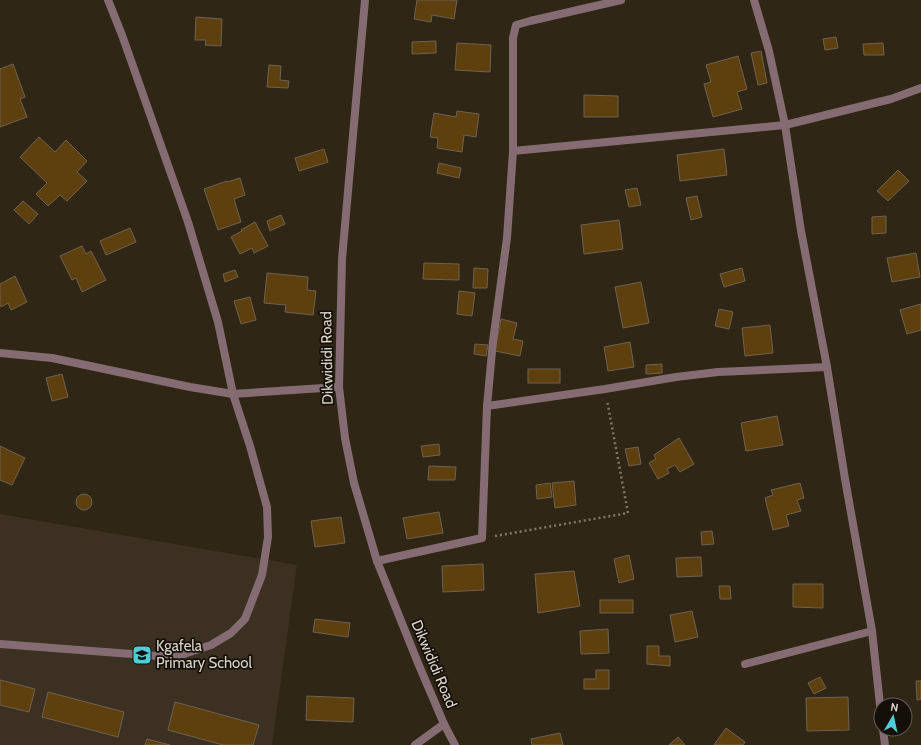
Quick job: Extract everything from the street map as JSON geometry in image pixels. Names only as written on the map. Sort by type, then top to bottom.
[{"type":"street","points":[[0,644],[158,656],[184,654],[211,645],[231,632],[245,619],[262,575],[268,536],[267,507],[250,446],[233,394],[218,322],[188,222],[125,42],[108,0]]},
{"type":"street","name":"Dikwididi Road","points":[[365,0],[342,259],[339,386],[345,438],[354,483],[378,561],[397,612],[444,724],[455,745]]},
{"type":"street","points":[[378,561],[482,538],[487,406],[493,341],[507,238],[513,151],[513,38],[516,25],[530,20],[621,0]]},
{"type":"street","points":[[754,0],[769,51],[785,125],[801,231],[827,367],[872,631],[879,697]]},
{"type":"street","points":[[513,151],[785,125],[890,99],[921,88]]},
{"type":"street","points":[[0,353],[52,358],[190,387],[233,394],[339,386]]},
{"type":"street","points":[[487,406],[676,377],[711,373],[827,367]]},
{"type":"street","points":[[745,664],[872,631]]},
{"type":"street","points":[[415,745],[444,724]]},
{"type":"path","points":[[482,538],[628,513],[605,389]]},
{"type":"shaded area","name":"Kgafela Primary School","points":[[0,514],[297,565],[272,745],[0,745]]},
{"type":"building","points":[[417,0],[457,0],[454,19],[432,15],[431,22],[414,19]]},
{"type":"building","points":[[196,17],[222,19],[221,46],[205,45],[206,40],[195,40]]},
{"type":"building","points":[[836,37],[838,48],[825,50],[823,39]]},
{"type":"building","points":[[436,41],[436,53],[412,54],[412,42]]},
{"type":"building","points":[[457,43],[491,45],[490,72],[455,70]]},
{"type":"building","points":[[883,43],[884,55],[864,55],[863,44]]},
{"type":"building","points":[[761,51],[767,83],[758,85],[751,53]]},
{"type":"building","points":[[738,56],[747,89],[737,92],[742,109],[713,117],[704,84],[711,82],[706,65]]},
{"type":"building","points":[[13,64],[25,97],[20,99],[27,117],[0,127],[0,69]]},
{"type":"building","points":[[269,65],[281,66],[280,80],[289,81],[288,88],[267,87]]},
{"type":"building","points":[[584,95],[618,96],[618,117],[584,117]]},
{"type":"building","points":[[457,111],[479,114],[476,137],[464,135],[462,152],[437,148],[438,138],[430,137],[434,113],[456,117]]},
{"type":"building","points":[[39,137],[55,152],[66,140],[87,161],[77,172],[87,181],[67,201],[60,195],[48,206],[36,194],[47,183],[20,157]]},
{"type":"building","points":[[324,149],[328,162],[299,171],[295,158]]},
{"type":"building","points":[[724,149],[727,175],[680,181],[677,155]]},
{"type":"building","points":[[439,163],[461,168],[459,178],[437,173]]},
{"type":"building","points":[[898,170],[909,181],[888,201],[877,191]]},
{"type":"building","points":[[240,178],[245,195],[234,199],[241,222],[218,230],[204,189]]},
{"type":"building","points":[[637,188],[641,205],[629,207],[625,190]]},
{"type":"building","points":[[697,196],[702,217],[691,220],[686,198]]},
{"type":"building","points":[[23,201],[38,214],[29,224],[14,210]]},
{"type":"building","points":[[281,215],[285,224],[270,231],[267,221]]},
{"type":"building","points":[[886,216],[886,233],[872,234],[872,217]]},
{"type":"building","points":[[619,220],[623,249],[584,254],[581,225]]},
{"type":"building","points":[[255,222],[268,246],[254,253],[252,248],[240,254],[231,237]]},
{"type":"building","points":[[130,228],[136,242],[106,255],[100,241]]},
{"type":"building","points":[[82,246],[86,254],[91,251],[106,280],[82,292],[76,278],[72,280],[60,256]]},
{"type":"building","points":[[916,253],[920,277],[892,282],[887,258]]},
{"type":"building","points":[[424,263],[459,264],[459,280],[423,279]]},
{"type":"building","points":[[474,268],[488,269],[487,288],[473,288]]},
{"type":"building","points":[[742,268],[745,281],[724,287],[720,274]]},
{"type":"building","points":[[235,270],[238,277],[225,282],[223,274]]},
{"type":"building","points":[[267,273],[308,277],[307,290],[316,291],[313,315],[285,312],[286,305],[264,303]]},
{"type":"building","points":[[15,276],[27,302],[11,310],[8,303],[1,307],[0,305],[0,284]]},
{"type":"building","points":[[641,282],[649,323],[623,328],[615,287]]},
{"type":"building","points":[[459,291],[475,293],[472,316],[457,314]]},
{"type":"building","points":[[250,297],[256,320],[241,324],[234,301]]},
{"type":"building","points":[[921,304],[921,330],[907,334],[900,310]]},
{"type":"building","points":[[719,309],[733,312],[729,329],[715,326]]},
{"type":"building","points":[[501,319],[517,323],[513,339],[523,341],[520,356],[495,351]]},
{"type":"building","points":[[770,325],[773,353],[745,356],[742,328]]},
{"type":"building","points":[[630,342],[634,367],[608,371],[604,347]]},
{"type":"building","points":[[475,344],[488,345],[486,356],[474,354]]},
{"type":"building","points":[[662,364],[662,373],[646,374],[646,365]]},
{"type":"building","points":[[528,369],[560,369],[560,383],[528,383]]},
{"type":"building","points":[[62,374],[68,397],[52,401],[46,378]]},
{"type":"building","points":[[777,416],[783,445],[746,451],[741,423]]},
{"type":"building","points":[[679,438],[694,464],[680,472],[675,465],[667,469],[669,473],[658,479],[649,463],[656,459],[654,455]]},
{"type":"building","points":[[439,444],[440,455],[423,457],[421,446]]},
{"type":"building","points":[[0,446],[25,458],[12,485],[0,480]]},
{"type":"building","points":[[638,447],[641,464],[629,466],[625,449]]},
{"type":"building","points":[[429,466],[456,467],[455,480],[428,480]]},
{"type":"building","points":[[574,481],[576,505],[555,508],[552,483]]},
{"type":"building","points":[[550,483],[552,497],[537,499],[536,485]]},
{"type":"building","points":[[800,483],[804,498],[797,500],[801,511],[786,515],[789,526],[773,530],[765,498],[773,495],[771,490]]},
{"type":"building","points":[[84,494],[91,499],[92,502],[87,509],[84,510],[77,505],[76,502],[81,495]]},
{"type":"building","points":[[439,512],[443,533],[407,539],[403,518]]},
{"type":"building","points":[[341,517],[345,543],[315,547],[311,521]]},
{"type":"building","points":[[712,531],[714,544],[702,545],[701,532]]},
{"type":"building","points":[[629,555],[634,579],[619,583],[614,559]]},
{"type":"building","points":[[701,557],[702,576],[677,577],[676,558]]},
{"type":"building","points":[[483,564],[484,590],[443,592],[442,566]]},
{"type":"building","points":[[574,571],[580,606],[538,613],[535,574]]},
{"type":"building","points":[[793,584],[823,584],[823,608],[793,607]]},
{"type":"building","points":[[719,586],[730,586],[731,599],[720,599]]},
{"type":"building","points":[[600,600],[633,600],[633,613],[600,613]]},
{"type":"building","points":[[692,611],[698,637],[675,642],[670,615]]},
{"type":"building","points":[[315,619],[350,623],[348,637],[313,632]]},
{"type":"building","points":[[608,629],[609,653],[581,654],[580,631]]},
{"type":"building","points":[[647,646],[659,646],[659,656],[670,656],[670,666],[647,664]]},
{"type":"building","points":[[596,670],[609,670],[609,689],[584,689],[584,679],[596,679]]},
{"type":"building","points":[[820,677],[826,688],[814,694],[808,683]]},
{"type":"building","points":[[0,680],[35,689],[29,712],[0,705]]},
{"type":"building","points":[[916,681],[921,681],[921,699],[917,700]]},
{"type":"building","points":[[48,692],[124,712],[118,737],[42,717]]},
{"type":"building","points":[[307,696],[354,698],[353,722],[306,720]]},
{"type":"building","points":[[848,697],[849,730],[807,731],[806,698]]},
{"type":"building","points":[[175,702],[259,725],[253,745],[223,745],[168,730]]},
{"type":"building","points":[[726,728],[745,742],[743,745],[714,745]]},
{"type":"building","points":[[560,733],[563,745],[532,745],[531,739]]},
{"type":"building","points":[[678,737],[685,745],[669,745]]},
{"type":"building","points":[[147,739],[170,745],[145,745]]},
{"type":"place","name":"Kgafela Primary School","points":[[142,655]]}]
